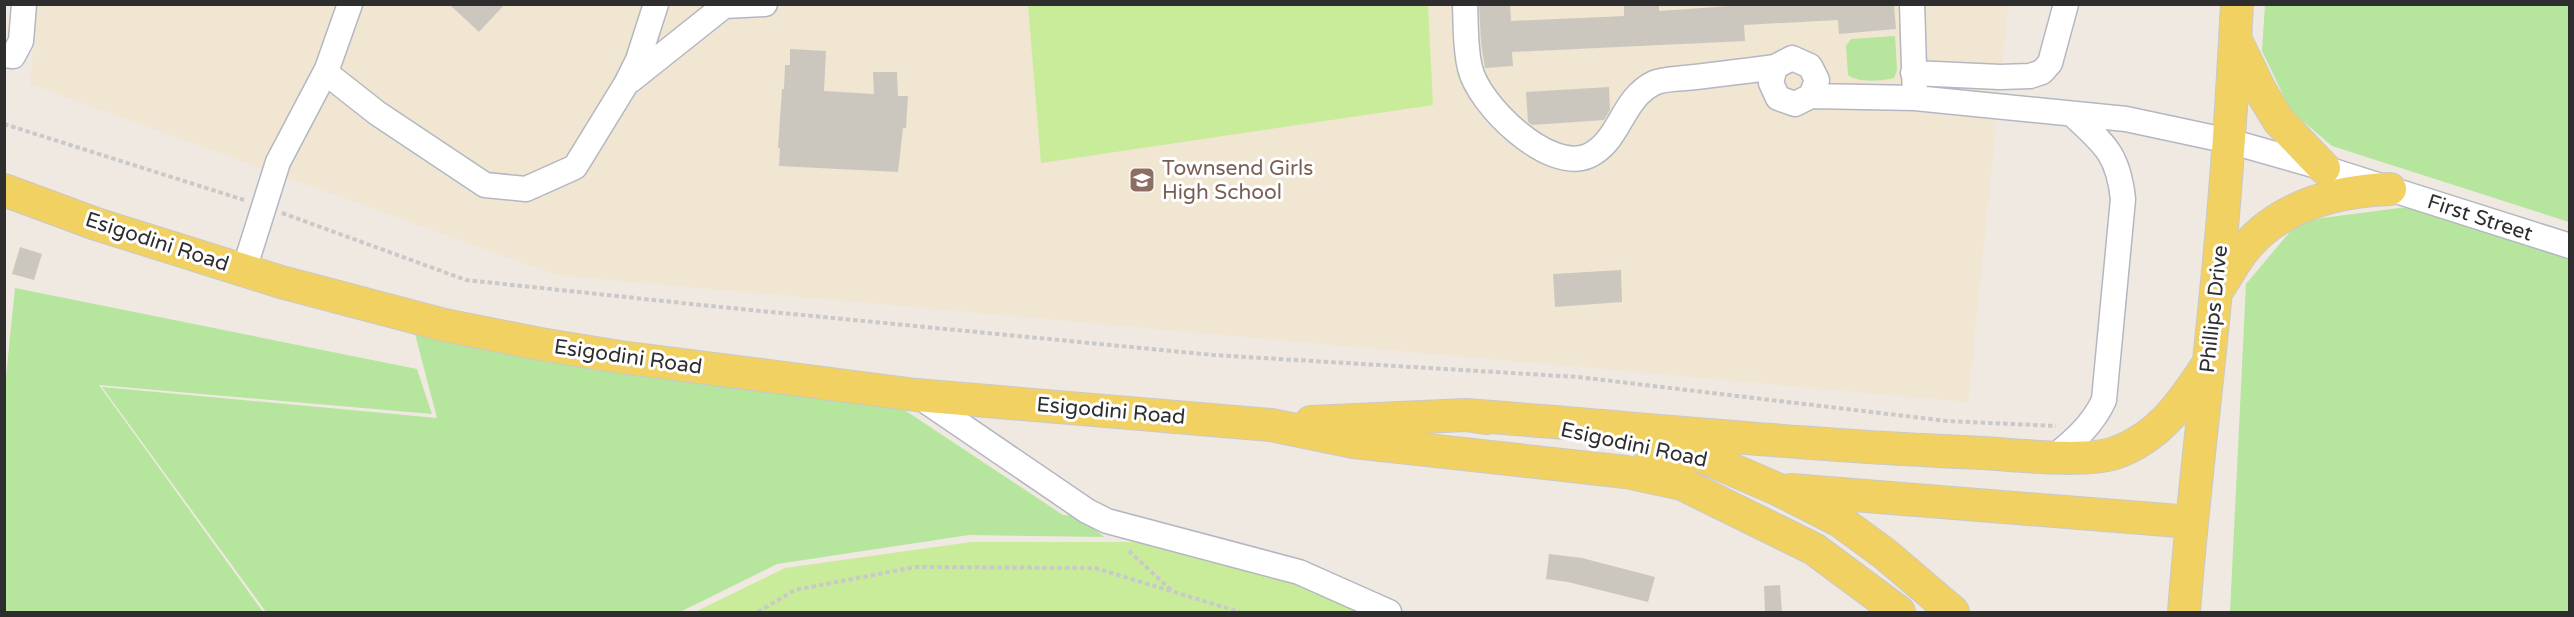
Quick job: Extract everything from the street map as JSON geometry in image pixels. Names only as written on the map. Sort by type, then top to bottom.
[{"type":"main road","name":"Phillips Drive","points":[[2184,612],[2191,522],[2216,292],[2229,141],[2237,4]]},
{"type":"main road","points":[[2236,38],[2260,90],[2279,121],[2324,168]]},
{"type":"main road","points":[[2216,292],[2246,247],[2280,218],[2332,196],[2390,189]]},
{"type":"main road","name":"Esigodini Road","points":[[4,190],[96,224],[244,270],[444,325],[620,357],[916,395],[1271,424],[1466,415],[1591,432],[1703,457],[1778,489],[1840,521],[1884,554],[1953,612]]},
{"type":"main road","points":[[1466,415],[1939,451],[2086,457],[2114,453],[2160,427],[2179,409],[2208,364]]},
{"type":"main road","name":"Esigodini Road","points":[[1271,424],[1354,442],[1626,472],[1682,484],[1814,549],[1899,612]]},
{"type":"main road","points":[[1682,484],[1778,489],[2191,522]]},
{"type":"street","points":[[4,54],[12,56],[21,41],[24,4]]},
{"type":"street","points":[[244,270],[278,162],[327,69],[350,4]]},
{"type":"street","points":[[327,69],[330,76],[377,113],[485,185],[526,189],[576,167],[638,60],[656,4]]},
{"type":"street","points":[[626,84],[724,6],[765,4]]},
{"type":"street","name":"First Street","points":[[1465,4],[1470,69],[1483,94],[1502,118],[1528,142],[1552,156],[1572,160],[1589,156],[1608,141],[1632,98],[1655,82],[1775,67],[1771,83],[1778,98],[1795,104],[1811,96],[1915,98],[2126,119],[2229,141],[2324,168],[2570,246]]},
{"type":"street","points":[[1912,4],[1915,98]]},
{"type":"street","points":[[1913,73],[2001,77],[2030,76],[2042,72],[2050,63],[2066,4]]},
{"type":"street","points":[[2055,456],[2085,430],[2098,414],[2104,400],[2123,199],[2120,173],[2112,154],[2072,114]]},
{"type":"street","points":[[916,395],[1087,511],[1107,521],[1299,572],[1389,612]]},
{"type":"path","points":[[4,124],[264,206],[465,280],[1213,355],[1578,377],[1947,421],[2067,426],[2085,430]]},
{"type":"path","points":[[758,612],[795,590],[915,567],[1095,568],[1240,612]]},
{"type":"shaded area","name":"Townsend Girls High School","points":[[37,4],[2008,5],[1968,402],[556,275],[30,84]]},
{"type":"green space","points":[[1028,5],[1428,5],[1433,105],[1041,163]]},
{"type":"green space","points":[[2265,5],[2569,5],[2569,222],[2332,146],[2291,111],[2262,51]]},
{"type":"green space","points":[[1895,36],[1897,70],[1894,78],[1864,80],[1848,75],[1846,46],[1851,39]]},
{"type":"green space","points":[[2407,207],[2569,259],[2569,612],[2230,612],[2246,284],[2299,221]]},
{"type":"green space","points":[[15,288],[417,369],[432,414],[99,385],[263,612],[5,612],[4,396]]},
{"type":"green space","points":[[415,334],[894,403],[1063,515],[1079,516],[1104,537],[969,535],[777,564],[680,612],[266,612],[102,387],[437,418]]},
{"type":"green space","points":[[971,542],[1157,542],[1291,576],[1361,612],[695,612],[785,568]]},
{"type":"building","points":[[449,4],[505,4],[479,32]]},
{"type":"building","points":[[1479,4],[1510,4],[1511,21],[1624,16],[1624,4],[1659,4],[1659,11],[1759,4],[1883,4],[1883,6],[1894,5],[1896,29],[1839,34],[1838,20],[1744,25],[1745,41],[1512,52],[1513,66],[1485,68]]},
{"type":"building","points":[[790,49],[826,51],[824,91],[874,94],[873,72],[897,72],[898,96],[908,96],[906,128],[903,128],[898,172],[779,166],[782,89],[784,89],[785,65],[790,65]]},
{"type":"building","points":[[1609,87],[1610,110],[1604,120],[1532,125],[1528,122],[1526,92]]},
{"type":"building","points":[[20,247],[42,254],[34,280],[12,274]]},
{"type":"building","points":[[1621,270],[1622,302],[1555,307],[1553,274]]},
{"type":"building","points":[[1549,554],[1582,558],[1655,577],[1648,602],[1568,582],[1546,579]]},
{"type":"building","points":[[1780,585],[1782,612],[1765,612],[1764,586]]},
{"type":"place","name":"Townsend Girls High School","points":[[1142,180]]}]
